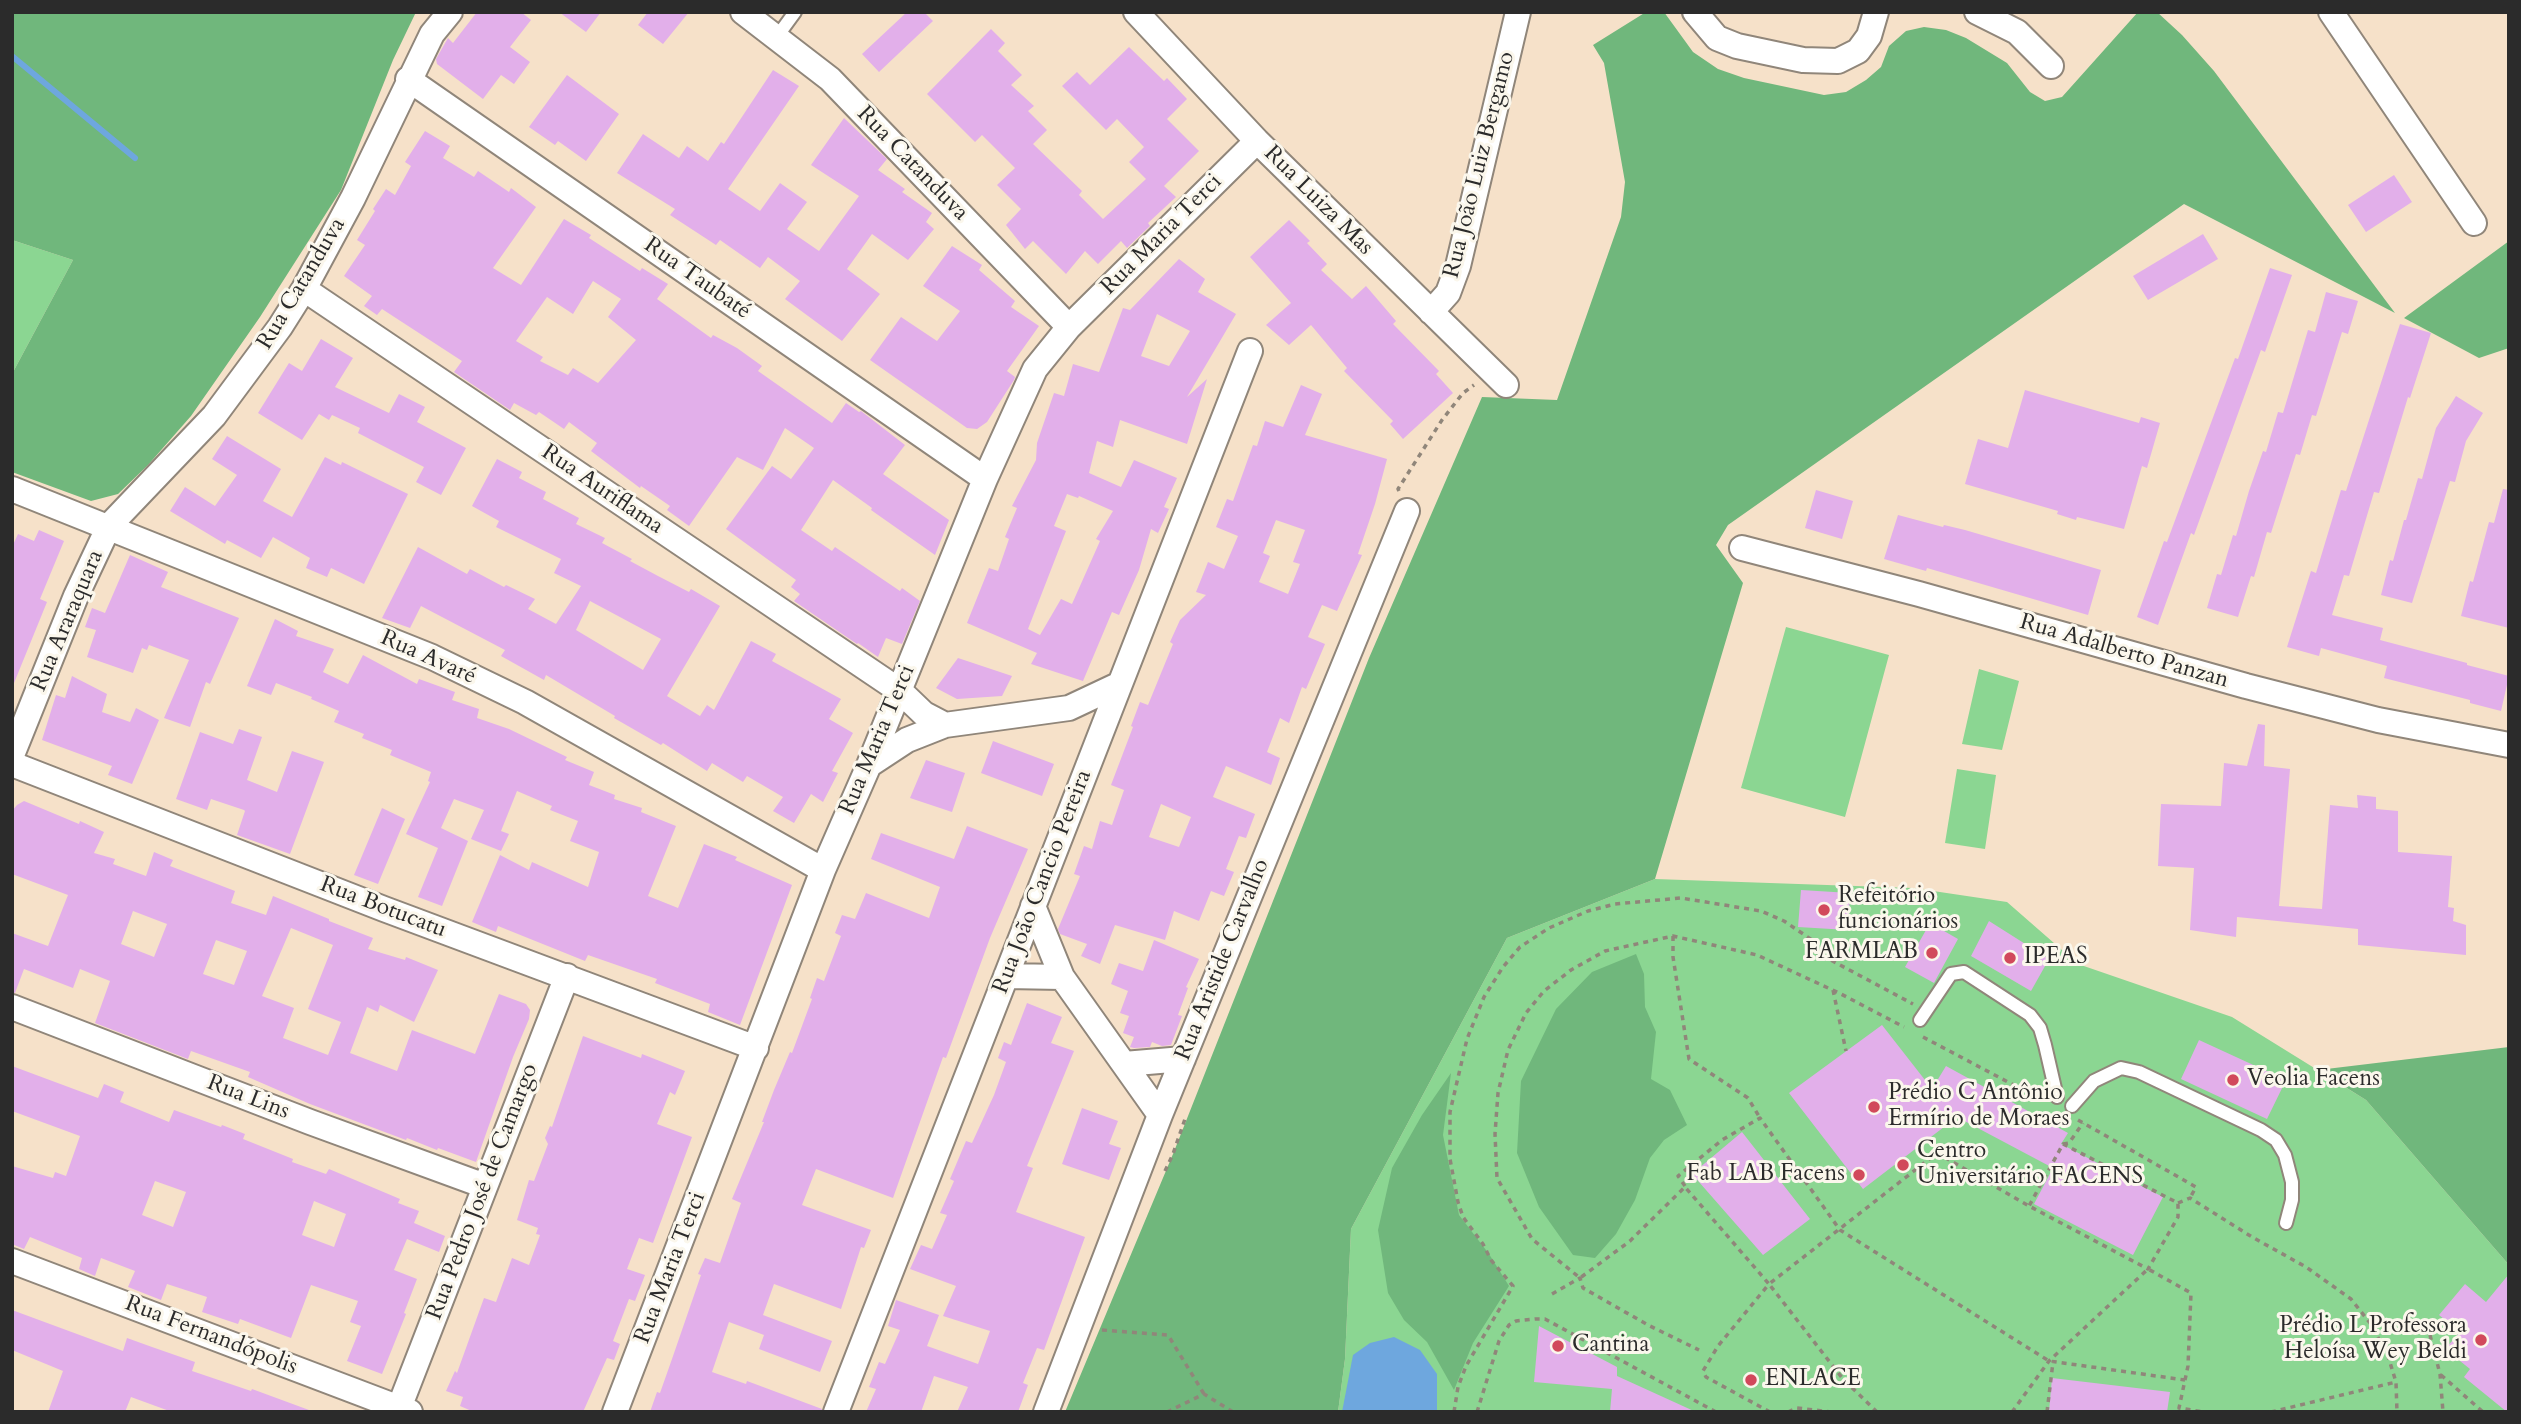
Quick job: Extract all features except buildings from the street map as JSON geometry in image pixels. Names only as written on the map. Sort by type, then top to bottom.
[{"type":"street","name":"Rua Catanduva","points":[[109,526],[214,416],[280,327],[304,289],[353,198],[432,34],[450,12]]},
{"type":"street","name":"Rua Catanduva","points":[[743,12],[831,79],[1069,327]]},
{"type":"street","name":"Rua Luiza Mas","points":[[1136,12],[1257,141],[1499,378]]},
{"type":"street","name":"Rua João Luiz Bergamo","points":[[1431,312],[1448,293],[1458,266],[1518,12]]},
{"type":"street","points":[[1695,12],[1717,38],[1737,47],[1803,60],[1838,61],[1858,51],[1869,36],[1876,12]]},
{"type":"street","points":[[1977,12],[2017,32],[2051,66]]},
{"type":"street","points":[[2331,12],[2474,223]]},
{"type":"street","name":"Rua Taubaté","points":[[408,79],[985,479]]},
{"type":"street","name":"Rua Maria Terci","points":[[615,1412],[823,870],[900,691],[985,479],[1035,369],[1069,327],[1257,141]]},
{"type":"street","name":"Rua Auriflama","points":[[304,289],[900,691],[924,714],[945,725]]},
{"type":"street","name":"Rua João Cancio Pereira","points":[[836,1412],[1250,351]]},
{"type":"street","name":"Rua Avaré","points":[[12,489],[432,657],[501,691],[823,870]]},
{"type":"street","name":"Rua Aristide Carvalho","points":[[1046,1412],[1160,1115],[1406,511]]},
{"type":"street","name":"Rua Araraquara","points":[[12,755],[76,596],[109,526]]},
{"type":"street","name":"Rua Adalberto Panzan","points":[[1742,548],[2378,720],[2509,744]]},
{"type":"street","points":[[869,765],[908,740],[945,725],[1069,708],[1120,684]]},
{"type":"street","points":[[1069,708],[1101,733]]},
{"type":"street","name":"Rua Botucatu","points":[[12,764],[384,909],[756,1048]]},
{"type":"street","points":[[1033,906],[1062,977],[1160,1115]]},
{"type":"street","name":"Rua Pedro José de Camargo","points":[[404,1410],[485,1186],[567,976]]},
{"type":"street","points":[[1006,976],[1062,977]]},
{"type":"street","name":"Rua Lins","points":[[12,1007],[485,1186]]},
{"type":"street","points":[[1124,1064],[1183,1059]]},
{"type":"street","name":"Rua Fernandópolis","points":[[12,1261],[404,1410]]},
{"type":"lane","points":[[776,38],[795,12]]},
{"type":"lane","points":[[1923,1016],[1951,974],[1957,972],[1964,972],[2031,1015],[2043,1036],[2052,1100]]},
{"type":"lane","points":[[2072,1111],[2094,1081],[2121,1068],[2140,1072],[2262,1130],[2276,1140],[2285,1155],[2292,1182],[2292,1200],[2286,1223]]},
{"type":"path","points":[[1406,511],[1398,489],[1442,419],[1463,393],[1499,378]]},
{"type":"path","points":[[1454,1412],[1458,1387],[1466,1366],[1513,1286],[1491,1260],[1460,1210],[1450,1159],[1450,1112],[1467,1039],[1484,997],[1503,967],[1520,947],[1549,928],[1588,911],[1615,904],[1681,898],[1717,903],[1761,911],[1784,921],[1815,942],[1812,950],[1923,1016]]},
{"type":"path","points":[[1673,936],[1673,957],[1689,1059],[1748,1098],[1840,1230],[2051,1362],[2185,1380]]},
{"type":"path","points":[[1699,1350],[1583,1288],[1580,1278],[1532,1240],[1497,1178],[1498,1094],[1508,1050],[1526,1013],[1544,991],[1571,970],[1605,951],[1673,936],[1757,955],[1833,990],[2052,1100]]},
{"type":"path","points":[[1833,990],[1846,1051]]},
{"type":"path","points":[[2063,1144],[2178,1203],[2190,1198],[2196,1187],[2083,1123],[2072,1111]]},
{"type":"path","points":[[1760,1118],[1722,1140],[1678,1176],[1769,1284],[1843,1379],[1877,1412]]},
{"type":"path","points":[[2063,1144],[2069,1143],[2083,1123]]},
{"type":"path","points":[[2029,1206],[2063,1144]]},
{"type":"path","points":[[1770,1412],[1706,1377],[1703,1371],[1718,1346],[1769,1284],[1937,1153],[2191,1293],[2185,1380],[2178,1410],[2204,1412]]},
{"type":"path","points":[[1552,1294],[1580,1278],[1630,1241],[1685,1186]]},
{"type":"path","points":[[2190,1198],[2306,1267],[2351,1299],[2370,1323],[2388,1356],[2396,1382],[2397,1412]]},
{"type":"path","points":[[2012,1412],[2051,1362],[2148,1269],[2178,1217],[2178,1203]]},
{"type":"path","points":[[1476,1412],[1499,1341],[1509,1325],[1516,1321],[1535,1319],[1545,1319],[1716,1412]]},
{"type":"path","points":[[1102,1330],[1168,1335],[1204,1394],[1233,1412]]},
{"type":"path","points":[[2430,1335],[2440,1374],[2442,1412]]},
{"type":"path","points":[[2047,1412],[2051,1362]]},
{"type":"path","points":[[2440,1374],[2483,1412]]},
{"type":"path","points":[[2271,1412],[2396,1382]]},
{"type":"path","points":[[1167,1412],[1204,1394]]},
{"type":"path","points":[[1788,1412],[1797,1408],[1831,1412]]},
{"type":"green space","points":[[12,12],[416,12],[393,60],[341,190],[260,317],[191,416],[148,465],[118,494],[91,501],[12,472],[12,374],[73,260],[12,240]]},
{"type":"green space","points":[[1646,12],[1664,12],[1693,52],[1718,69],[1744,78],[1824,95],[1846,92],[1866,80],[1881,67],[1889,46],[1906,31],[1924,27],[1946,30],[1966,38],[2007,63],[2030,92],[2045,101],[2062,97],[2138,12],[2157,12],[2214,71],[2395,313],[2184,204],[1728,525],[1716,545],[1743,583],[1655,879],[1507,938],[1351,1229],[1345,1359],[1338,1412],[1065,1412],[1173,1154],[1369,658],[1482,397],[1557,400],[1621,217],[1625,182],[1604,63],[1593,45]]},
{"type":"green space","points":[[12,240],[73,260],[12,374]]},
{"type":"green space","points":[[2509,241],[2509,348],[2479,358],[2404,318]]},
{"type":"green space","points":[[1786,627],[1889,655],[1845,817],[1741,788]]},
{"type":"green space","points":[[1979,669],[2019,681],[2002,750],[1962,744]]},
{"type":"green space","points":[[1957,769],[1996,775],[1985,849],[1945,843]]},
{"type":"green space","name":"Centro Universitário FACENS","points":[[1655,879],[1913,888],[2007,902],[2078,964],[2232,1017],[2366,1100],[2509,1265],[2509,1412],[1338,1412],[1345,1359],[1351,1229],[1507,938]]},
{"type":"green space","points":[[1636,954],[1644,974],[1645,1007],[1656,1032],[1651,1079],[1670,1090],[1687,1125],[1664,1140],[1650,1158],[1635,1200],[1616,1234],[1595,1258],[1573,1255],[1539,1207],[1517,1153],[1521,1081],[1556,1009],[1592,972]]},
{"type":"green space","points":[[2509,1047],[2509,1265],[2366,1100],[2318,1070]]},
{"type":"green space","points":[[1451,1073],[1443,1135],[1459,1215],[1509,1286],[1473,1343],[1454,1390],[1427,1342],[1404,1320],[1388,1293],[1378,1230],[1392,1168],[1422,1115]]},
{"type":"water","points":[[1394,1337],[1420,1350],[1437,1374],[1437,1412],[1342,1412],[1353,1355],[1370,1343]]},
{"type":"waterway","points":[[12,56],[135,158]]},
{"type":"place","name":"Refeitório funcionários","points":[[1824,910]]},
{"type":"place","name":"FARMLAB","points":[[1932,953]]},
{"type":"place","name":"IPEAS","points":[[2010,958]]},
{"type":"place","name":"Veolia Facens","points":[[2233,1080]]},
{"type":"place","name":"Prédio C Antônio Ermírio de Moraes","points":[[1874,1107]]},
{"type":"place","name":"Centro Universitário FACENS","points":[[1903,1165]]},
{"type":"place","name":"Fab LAB Facens","points":[[1859,1175]]},
{"type":"place","name":"Prédio L Professora Heloísa Wey Beldi","points":[[2481,1340]]},
{"type":"place","name":"Cantina","points":[[1558,1346]]},
{"type":"place","name":"ENLACE","points":[[1751,1380]]}]
